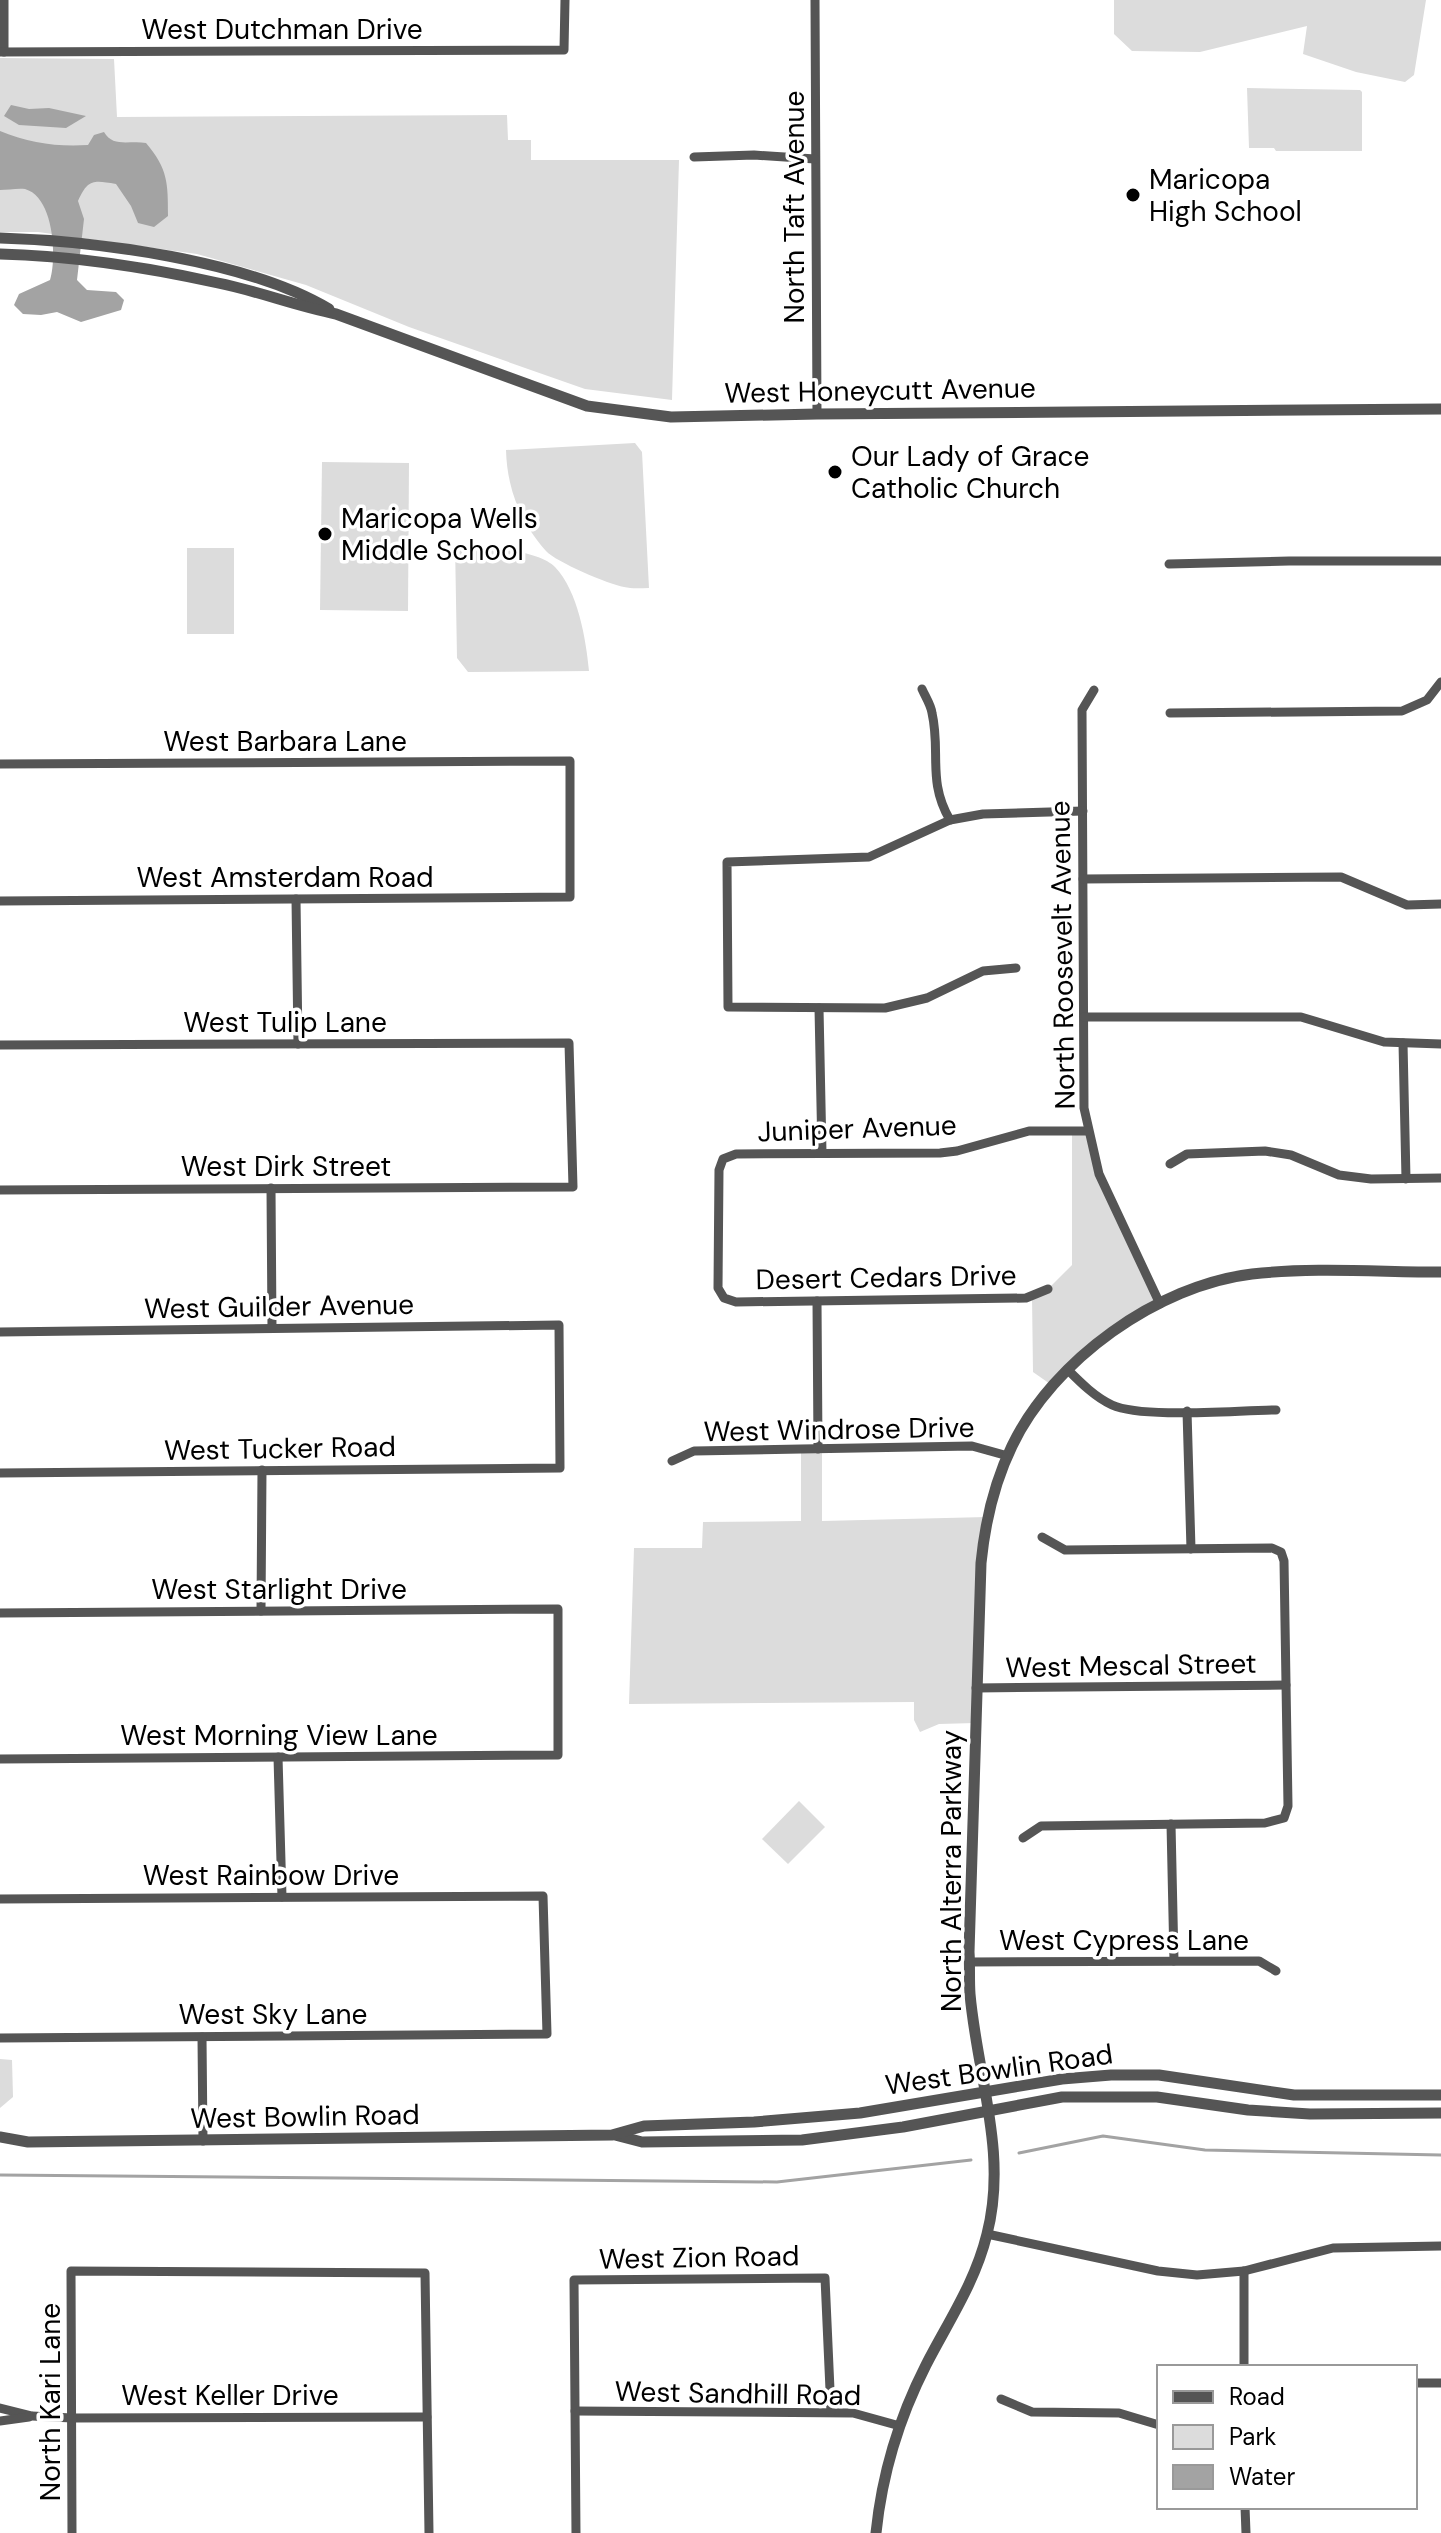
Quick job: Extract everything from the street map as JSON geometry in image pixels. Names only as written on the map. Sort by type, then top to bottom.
[{"type":"street","points":[[2,52],[4,0]]},
{"type":"street","name":"West Dutchman Drive","points":[[2,52],[564,50],[565,0]]},
{"type":"street","name":"North Taft Avenue","points":[[815,0],[817,414]]},
{"type":"street","points":[[694,157],[754,155],[815,159]]},
{"type":"street","name":"West Honeycutt Avenue","points":[[0,238],[96,245],[224,270],[302,293],[336,314]]},
{"type":"street","name":"West Honeycutt Avenue","points":[[0,254],[93,260],[221,283],[299,307],[336,314],[587,406],[671,417],[1441,409]]},
{"type":"street","points":[[1169,564],[1441,561]]},
{"type":"street","points":[[1170,713],[1402,711],[1422,704],[1434,694],[1441,682]]},
{"type":"street","points":[[922,689],[932,712],[936,790],[940,805],[950,820]]},
{"type":"street","name":"North Roosevelt Avenue","points":[[1094,690],[1082,710],[1084,1108],[1099,1174],[1160,1304]]},
{"type":"street","name":"West Barbara Lane","points":[[0,764],[570,761],[570,897]]},
{"type":"street","points":[[1016,968],[983,971],[927,998],[885,1008],[728,1007],[727,862],[869,857],[950,820],[983,814],[1083,811]]},
{"type":"street","points":[[1083,879],[1341,877],[1407,905],[1441,904]]},
{"type":"street","name":"West Amsterdam Road","points":[[0,901],[570,897]]},
{"type":"street","points":[[296,899],[298,1044]]},
{"type":"street","points":[[819,1008],[822,1153]]},
{"type":"street","points":[[1084,1017],[1301,1017],[1384,1042],[1441,1044]]},
{"type":"street","name":"West Tulip Lane","points":[[0,1045],[569,1043],[573,1187]]},
{"type":"street","points":[[1403,1043],[1406,1179]]},
{"type":"street","name":"Juniper Avenue","points":[[724,1298],[718,1288],[719,1170],[723,1159],[736,1154],[940,1153],[1029,1131],[1088,1131]]},
{"type":"street","points":[[1170,1164],[1187,1154],[1265,1151],[1291,1155],[1339,1175],[1441,1178]]},
{"type":"street","name":"West Dirk Street","points":[[0,1190],[573,1187]]},
{"type":"street","points":[[271,1188],[272,1328]]},
{"type":"street","name":"North Alterra Parkway","points":[[876,2533],[882,2489],[900,2426],[925,2366],[969,2286],[987,2234],[995,2191],[994,2145],[970,1995],[970,1962],[976,1688],[984,1539],[988,1515],[1008,1456],[1021,1429],[1068,1370],[1128,1321],[1160,1304],[1222,1280],[1251,1274],[1441,1272]]},
{"type":"street","name":"Desert Cedars Drive","points":[[724,1298],[736,1302],[1026,1298],[1048,1289]]},
{"type":"street","points":[[817,1301],[818,1449]]},
{"type":"street","name":"West Guilder Avenue","points":[[0,1332],[559,1325],[560,1468]]},
{"type":"street","points":[[1068,1370],[1084,1386],[1113,1405],[1138,1412],[1276,1410]]},
{"type":"street","points":[[1187,1411],[1191,1549]]},
{"type":"street","name":"West Windrose Drive","points":[[672,1461],[694,1451],[972,1446],[1008,1456]]},
{"type":"street","name":"West Tucker Road","points":[[0,1473],[560,1468]]},
{"type":"street","points":[[261,1611],[262,1470]]},
{"type":"street","points":[[1023,1838],[1041,1826],[1265,1823],[1284,1818],[1288,1806],[1284,1561],[1281,1552],[1272,1548],[1065,1550],[1042,1537]]},
{"type":"street","name":"West Starlight Drive","points":[[0,1613],[558,1609],[558,1755]]},
{"type":"street","name":"West Mescal Street","points":[[976,1688],[1286,1685]]},
{"type":"street","name":"West Morning View Lane","points":[[0,1759],[558,1755]]},
{"type":"street","points":[[278,1757],[282,1897]]},
{"type":"street","points":[[1171,1824],[1174,1961]]},
{"type":"street","name":"West Rainbow Drive","points":[[0,1899],[543,1896],[547,2034]]},
{"type":"street","name":"West Cypress Lane","points":[[970,1962],[1259,1961],[1276,1971]]},
{"type":"street","name":"West Sky Lane","points":[[0,2038],[547,2034]]},
{"type":"street","points":[[202,2037],[203,2141]]},
{"type":"street","name":"West Bowlin Road","points":[[612,2135],[644,2126],[838,2115],[985,2094],[1062,2079],[1111,2075],[1159,2075],[1294,2095],[1441,2095]]},
{"type":"street","name":"West Bowlin Road","points":[[0,2137],[28,2142],[612,2135],[642,2142],[802,2140],[903,2127],[1062,2097],[1109,2095],[1157,2097],[1248,2110],[1310,2114],[1441,2113]]},
{"type":"street","points":[[987,2234],[1178,2274],[1221,2275],[1333,2248],[1441,2246]]},
{"type":"street","name":"North Kari Lane","points":[[72,2533],[71,2271],[425,2273],[427,2417]]},
{"type":"street","points":[[1244,2271],[1244,2365]]},
{"type":"street","name":"West Zion Road","points":[[575,2411],[574,2280],[825,2278],[831,2412]]},
{"type":"street","points":[[1417,2383],[1441,2383]]},
{"type":"street","points":[[1001,2399],[1032,2412],[1119,2413],[1157,2424]]},
{"type":"street","name":"West Keller Drive","points":[[0,2408],[32,2416],[72,2418],[427,2417]]},
{"type":"street","points":[[575,2411],[576,2533]]},
{"type":"street","name":"West Sandhill Road","points":[[575,2411],[853,2413],[900,2426]]},
{"type":"street","name":"West Keller Drive","points":[[0,2421],[32,2416]]},
{"type":"street","points":[[427,2417],[429,2533]]},
{"type":"street","points":[[1245,2509],[1246,2533]]},
{"type":"green space","points":[[1114,0],[1426,0],[1414,75],[1405,82],[1356,72],[1303,54],[1307,26],[1200,52],[1132,51],[1114,34]]},
{"type":"green space","points":[[0,58],[114,59],[117,117],[507,115],[508,140],[531,140],[531,160],[679,160],[672,400],[585,389],[409,327],[306,285],[197,254],[38,232],[0,232]]},
{"type":"green space","points":[[1247,88],[1360,90],[1362,151],[1249,148]]},
{"type":"green space","points":[[635,443],[642,452],[649,588],[627,588],[606,582],[546,551],[522,516],[512,491],[507,464],[506,450]]},
{"type":"green space","points":[[322,462],[409,463],[408,611],[320,610]]},
{"type":"green space","points":[[455,543],[523,552],[555,567],[575,602],[589,671],[468,672],[457,658]]},
{"type":"green space","points":[[187,548],[234,548],[234,634],[187,634]]},
{"type":"green space","points":[[1072,1131],[1088,1131],[1093,1156],[1160,1304],[1128,1321],[1053,1386],[1033,1372],[1032,1296],[1048,1289],[1072,1265]]},
{"type":"green space","points":[[801,1449],[822,1449],[822,1521],[987,1517],[975,1723],[939,1724],[920,1732],[914,1720],[914,1702],[629,1704],[634,1548],[702,1548],[703,1522],[801,1521]]},
{"type":"green space","points":[[799,1801],[825,1827],[788,1864],[762,1839]]},
{"type":"green space","points":[[0,2059],[12,2060],[13,2097],[0,2108]]},
{"type":"water","points":[[11,105],[29,109],[49,108],[86,116],[66,128],[19,125],[4,116]]},
{"type":"water","points":[[0,131],[54,145],[88,145],[94,135],[104,132],[117,142],[146,143],[153,152],[165,177],[168,204],[168,216],[154,227],[138,223],[116,184],[92,183],[85,188],[78,201],[84,219],[77,280],[87,290],[116,292],[124,300],[121,310],[81,322],[57,312],[23,314],[14,305],[19,294],[50,280],[53,243],[48,215],[35,194],[25,189],[0,190]]},
{"type":"waterway","points":[[1019,2153],[1103,2136],[1205,2150],[1441,2155]]},
{"type":"waterway","points":[[0,2175],[777,2182],[971,2160]]},
{"type":"place","name":"Maricopa High School","points":[[1133,195]]},
{"type":"place","name":"Our Lady of Grace Catholic Church","points":[[835,472]]},
{"type":"place","name":"Maricopa Wells Middle School","points":[[325,534]]}]
